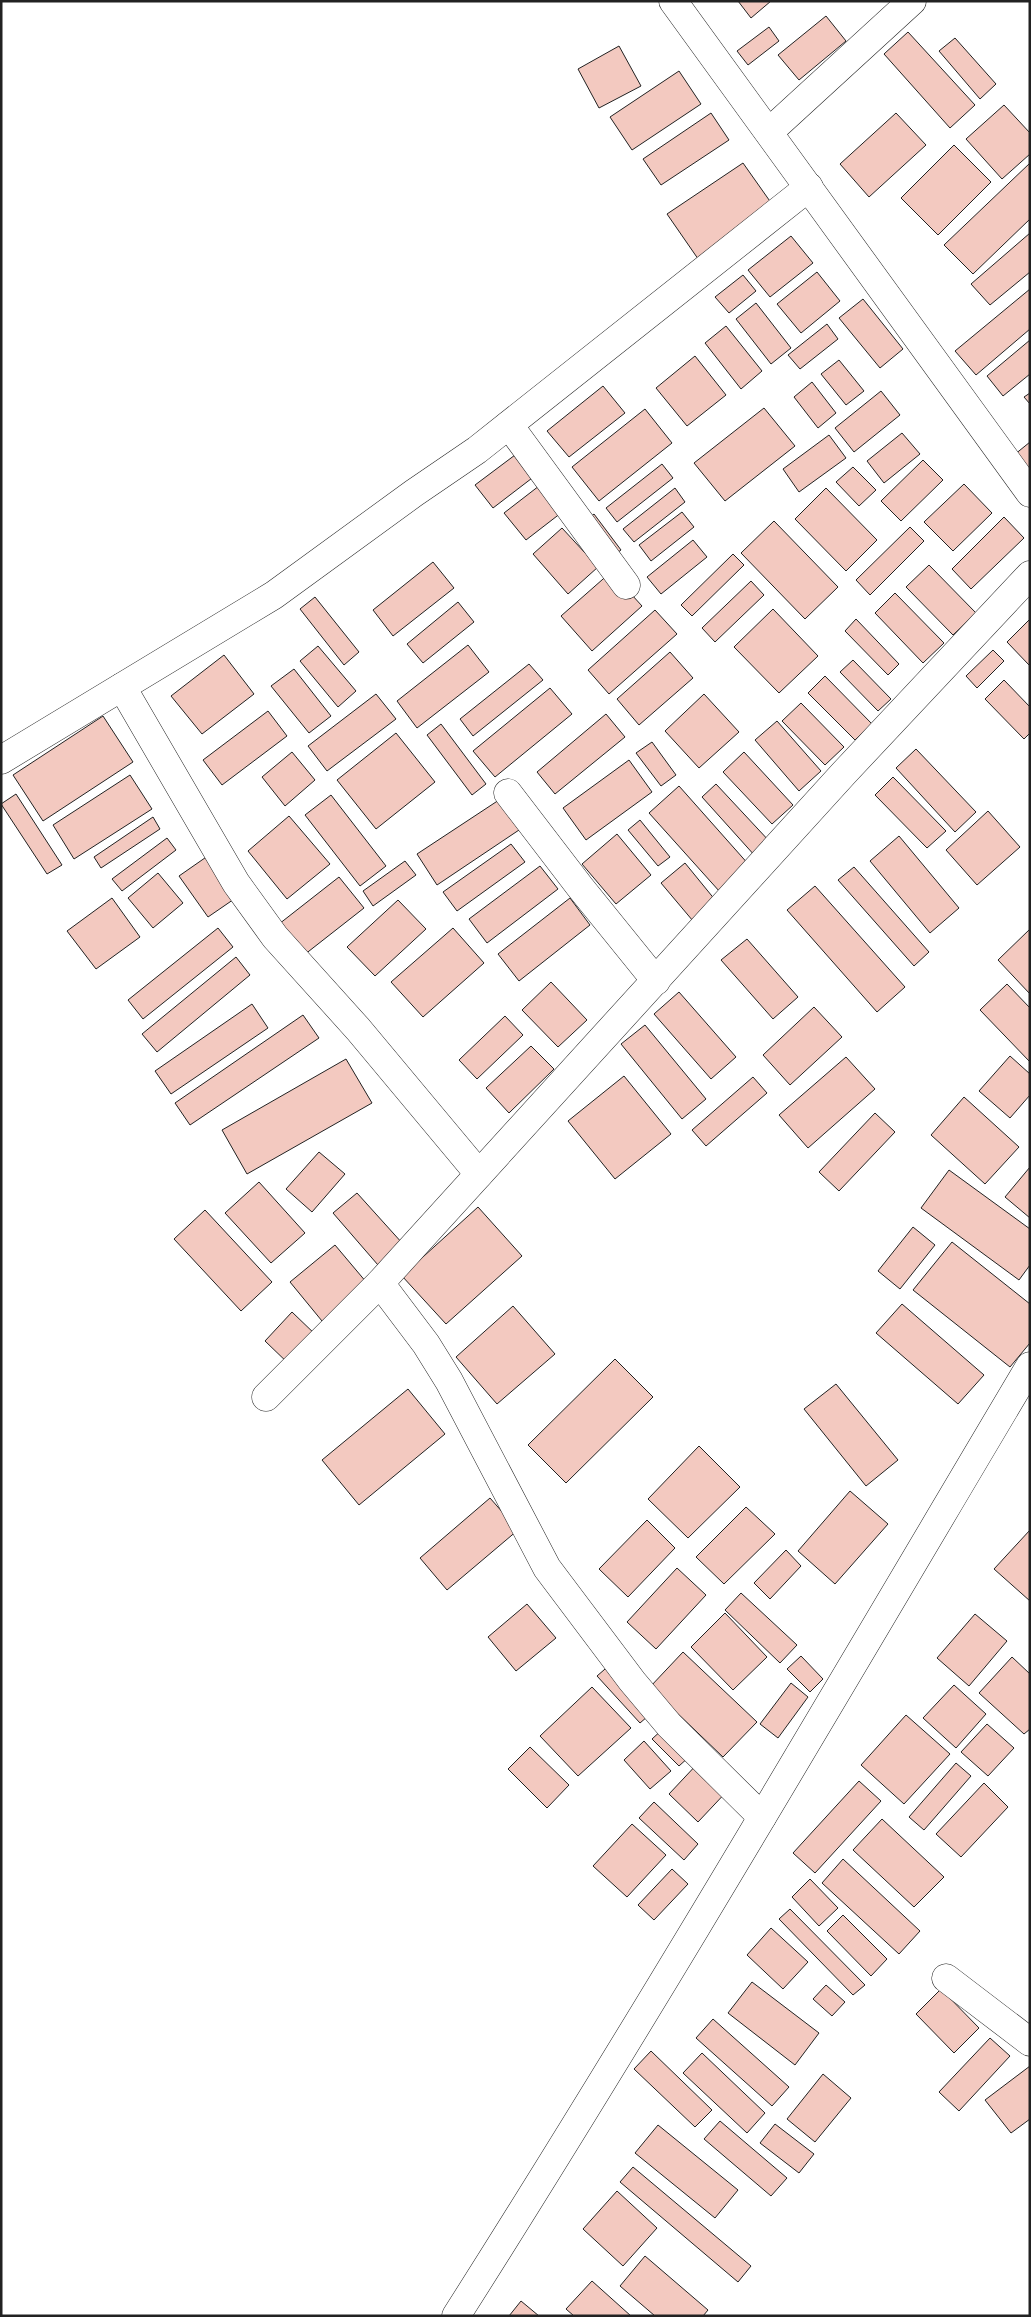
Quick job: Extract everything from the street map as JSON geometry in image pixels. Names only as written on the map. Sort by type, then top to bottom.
[{"type":"street","points":[[673,1],[1030,492]]},
{"type":"street","points":[[769,132],[912,1]]},
{"type":"street","points":[[1,760],[274,595],[509,425],[809,187]]},
{"type":"street","points":[[509,425],[626,585]]},
{"type":"street","points":[[266,1397],[380,1283],[844,773],[1030,575]]},
{"type":"street","points":[[122,687],[236,883],[270,930],[358,1029],[479,1174]]},
{"type":"street","points":[[508,793],[580,887],[656,981]]},
{"type":"street","points":[[380,1283],[426,1344],[449,1381],[547,1568],[632,1681],[669,1725],[762,1817]]},
{"type":"street","points":[[456,2316],[574,2130],[1030,1366]]},
{"type":"street","points":[[946,1978],[1030,2042]]},
{"type":"building","points":[[738,1],[771,1],[751,18]]},
{"type":"building","points":[[826,16],[846,41],[799,80],[778,55]]},
{"type":"building","points":[[769,27],[779,41],[748,65],[737,51]]},
{"type":"building","points":[[908,32],[975,105],[950,128],[884,54]]},
{"type":"building","points":[[955,38],[996,84],[980,99],[939,51]]},
{"type":"building","points":[[619,46],[641,86],[599,108],[578,69]]},
{"type":"building","points":[[679,71],[701,104],[632,150],[610,117]]},
{"type":"building","points":[[1004,105],[1030,133],[1030,154],[1002,179],[966,139]]},
{"type":"building","points":[[711,113],[729,140],[661,185],[643,159]]},
{"type":"building","points":[[896,113],[926,145],[869,197],[840,164]]},
{"type":"building","points":[[954,145],[991,182],[938,235],[901,198]]},
{"type":"building","points":[[743,163],[779,214],[703,266],[667,214]]},
{"type":"building","points":[[1030,163],[1030,219],[973,274],[944,245]]},
{"type":"building","points":[[1030,233],[1030,272],[990,305],[971,284]]},
{"type":"building","points":[[791,236],[813,263],[770,297],[748,270]]},
{"type":"building","points":[[817,272],[840,301],[801,333],[777,304]]},
{"type":"building","points":[[743,275],[756,291],[729,313],[715,297]]},
{"type":"building","points":[[1030,289],[1030,329],[976,375],[955,351]]},
{"type":"building","points":[[863,299],[903,349],[880,368],[839,318]]},
{"type":"building","points":[[756,303],[791,348],[771,364],[736,319]]},
{"type":"building","points":[[827,324],[838,339],[800,369],[788,355]]},
{"type":"building","points":[[726,326],[762,371],[741,389],[705,343]]},
{"type":"building","points":[[1030,340],[1030,374],[1003,396],[987,376]]},
{"type":"building","points":[[695,356],[726,395],[687,426],[656,388]]},
{"type":"building","points":[[839,360],[864,391],[846,405],[821,374]]},
{"type":"building","points":[[812,382],[836,413],[818,428],[794,397]]},
{"type":"building","points":[[603,386],[625,413],[569,457],[547,431]]},
{"type":"building","points":[[881,391],[900,415],[854,452],[835,428]]},
{"type":"building","points":[[1030,393],[1030,404],[1024,397]]},
{"type":"building","points":[[764,408],[795,446],[725,501],[694,463]]},
{"type":"building","points":[[645,409],[672,443],[599,501],[572,467]]},
{"type":"building","points":[[902,433],[920,454],[884,483],[867,461]]},
{"type":"building","points":[[829,435],[846,458],[799,492],[783,469]]},
{"type":"building","points":[[1030,442],[1030,473],[1014,455]]},
{"type":"building","points":[[523,449],[540,472],[493,508],[475,485]]},
{"type":"building","points":[[923,460],[943,480],[901,521],[881,501]]},
{"type":"building","points":[[662,464],[673,478],[617,522],[606,508]]},
{"type":"building","points":[[853,467],[876,490],[859,506],[836,482]]},
{"type":"building","points":[[548,479],[570,506],[526,540],[504,513]]},
{"type":"building","points":[[964,484],[992,513],[953,551],[924,522]]},
{"type":"building","points":[[675,488],[685,502],[634,542],[623,529]]},
{"type":"building","points":[[826,488],[877,540],[846,571],[795,519]]},
{"type":"building","points":[[682,512],[694,527],[651,561],[639,545]]},
{"type":"building","points":[[594,514],[621,550],[610,558],[583,523]]},
{"type":"building","points":[[1004,517],[1024,538],[971,589],[952,569]]},
{"type":"building","points":[[774,521],[838,587],[805,619],[741,553]]},
{"type":"building","points":[[910,527],[924,541],[870,595],[856,580]]},
{"type":"building","points":[[562,528],[598,567],[568,594],[533,554]]},
{"type":"building","points":[[693,540],[707,557],[661,594],[647,577]]},
{"type":"building","points":[[733,554],[744,565],[692,616],[681,605]]},
{"type":"building","points":[[433,562],[454,588],[393,636],[373,610]]},
{"type":"building","points":[[929,565],[976,613],[953,635],[906,587]]},
{"type":"building","points":[[611,572],[642,606],[592,651],[561,616]]},
{"type":"building","points":[[751,581],[764,595],[715,642],[702,628]]},
{"type":"building","points":[[895,593],[944,643],[923,663],[875,613]]},
{"type":"building","points":[[315,597],[359,652],[344,665],[300,609]]},
{"type":"building","points":[[458,602],[474,622],[423,663],[407,644]]},
{"type":"building","points":[[773,609],[818,656],[779,693],[734,647]]},
{"type":"building","points":[[655,610],[677,634],[609,694],[588,670]]},
{"type":"building","points":[[856,619],[899,664],[888,675],[845,631]]},
{"type":"building","points":[[1030,619],[1030,665],[1029,665],[1007,642]]},
{"type":"building","points":[[468,645],[489,672],[417,728],[397,701]]},
{"type":"building","points":[[318,646],[356,691],[338,707],[300,661]]},
{"type":"building","points":[[993,650],[1004,661],[977,688],[966,676]]},
{"type":"building","points":[[670,652],[693,678],[639,725],[617,699]]},
{"type":"building","points":[[224,655],[254,694],[202,734],[171,696]]},
{"type":"building","points":[[853,660],[891,699],[878,711],[840,672]]},
{"type":"building","points":[[529,664],[543,680],[473,736],[460,719]]},
{"type":"building","points":[[294,669],[331,716],[309,733],[271,686]]},
{"type":"building","points":[[825,676],[872,724],[855,740],[808,693]]},
{"type":"building","points":[[1004,680],[1030,707],[1030,733],[1024,739],[985,699]]},
{"type":"building","points":[[550,688],[572,714],[495,777],[473,751]]},
{"type":"building","points":[[376,694],[396,719],[327,771],[308,746]]},
{"type":"building","points":[[704,694],[739,732],[699,768],[665,731]]},
{"type":"building","points":[[801,703],[844,747],[825,765],[782,721]]},
{"type":"building","points":[[268,711],[287,736],[222,785],[203,760]]},
{"type":"building","points":[[606,714],[625,737],[555,794],[537,772]]},
{"type":"building","points":[[103,716],[133,762],[43,821],[13,775]]},
{"type":"building","points":[[777,721],[821,771],[799,791],[755,740]]},
{"type":"building","points":[[441,724],[486,784],[472,795],[427,735]]},
{"type":"building","points":[[396,733],[435,782],[376,829],[337,780]]},
{"type":"building","points":[[652,742],[676,775],[661,786],[636,753]]},
{"type":"building","points":[[916,749],[976,812],[955,832],[896,768]]},
{"type":"building","points":[[292,752],[315,780],[285,806],[262,777]]},
{"type":"building","points":[[744,752],[793,805],[772,824],[723,772]]},
{"type":"building","points":[[629,760],[652,792],[586,840],[563,808]]},
{"type":"building","points":[[130,775],[152,809],[74,859],[53,825]]},
{"type":"building","points":[[893,777],[946,831],[927,848],[875,795]]},
{"type":"building","points":[[716,784],[771,843],[756,857],[702,797]]},
{"type":"building","points":[[679,786],[750,866],[720,892],[649,813]]},
{"type":"building","points":[[16,794],[62,865],[47,874],[1,804]]},
{"type":"building","points":[[331,795],[386,866],[360,886],[305,815]]},
{"type":"building","points":[[502,798],[522,828],[437,885],[417,854]]},
{"type":"building","points":[[988,811],[1020,847],[977,885],[946,850]]},
{"type":"building","points":[[289,816],[330,864],[287,899],[248,851]]},
{"type":"building","points":[[153,817],[160,829],[101,868],[94,857]]},
{"type":"building","points":[[640,820],[670,857],[658,866],[628,830]]},
{"type":"building","points":[[617,834],[651,875],[616,904],[582,864]]},
{"type":"building","points":[[899,836],[959,908],[930,933],[870,861]]},
{"type":"building","points":[[167,838],[176,850],[122,891],[112,879]]},
{"type":"building","points":[[511,844],[525,862],[457,911],[443,892]]},
{"type":"building","points":[[212,853],[240,895],[208,917],[179,876]]},
{"type":"building","points":[[405,861],[416,875],[373,906],[363,891]]},
{"type":"building","points":[[685,863],[716,901],[693,921],[661,883]]},
{"type":"building","points":[[540,866],[558,889],[487,943],[469,919]]},
{"type":"building","points":[[854,867],[929,952],[914,966],[838,880]]},
{"type":"building","points":[[158,873],[183,903],[153,928],[128,898]]},
{"type":"building","points":[[339,877],[364,908],[304,955],[279,924]]},
{"type":"building","points":[[815,886],[905,987],[877,1012],[787,910]]},
{"type":"building","points":[[112,898],[140,937],[96,969],[67,931]]},
{"type":"building","points":[[570,898],[590,925],[519,981],[498,954]]},
{"type":"building","points":[[398,900],[426,929],[375,976],[347,947]]},
{"type":"building","points":[[218,928],[233,947],[143,1019],[128,1000]]},
{"type":"building","points":[[453,928],[484,963],[423,1017],[391,982]]},
{"type":"building","points":[[1030,929],[1030,994],[998,960]]},
{"type":"building","points":[[747,939],[798,997],[773,1019],[721,960]]},
{"type":"building","points":[[236,957],[250,975],[157,1052],[142,1034]]},
{"type":"building","points":[[551,982],[587,1020],[558,1047],[522,1010]]},
{"type":"building","points":[[1007,984],[1030,1008],[1030,1062],[980,1010]]},
{"type":"building","points":[[679,992],[736,1057],[711,1079],[654,1014]]},
{"type":"building","points":[[252,1004],[268,1028],[171,1094],[155,1071]]},
{"type":"building","points":[[814,1007],[842,1037],[790,1085],[763,1055]]},
{"type":"building","points":[[303,1015],[319,1038],[190,1125],[175,1103]]},
{"type":"building","points":[[505,1016],[523,1035],[477,1079],[459,1060]]},
{"type":"building","points":[[645,1025],[706,1099],[682,1119],[621,1044]]},
{"type":"building","points":[[531,1046],[554,1069],[509,1113],[486,1088]]},
{"type":"building","points":[[1010,1056],[1030,1074],[1030,1095],[1010,1118],[979,1091]]},
{"type":"building","points":[[846,1057],[875,1089],[808,1148],[779,1115]]},
{"type":"building","points":[[346,1059],[372,1103],[247,1174],[222,1130]]},
{"type":"building","points":[[624,1076],[671,1134],[615,1179],[568,1121]]},
{"type":"building","points":[[753,1077],[767,1093],[706,1146],[692,1130]]},
{"type":"building","points":[[964,1097],[1019,1147],[985,1184],[931,1135]]},
{"type":"building","points":[[875,1113],[895,1132],[839,1191],[819,1172]]},
{"type":"building","points":[[319,1152],[345,1174],[312,1212],[286,1189]]},
{"type":"building","points":[[1030,1167],[1030,1218],[1005,1197]]},
{"type":"building","points":[[949,1170],[1030,1229],[1030,1265],[1019,1280],[921,1208]]},
{"type":"building","points":[[259,1182],[305,1233],[271,1263],[225,1213]]},
{"type":"building","points":[[357,1193],[403,1244],[378,1265],[333,1213]]},
{"type":"building","points":[[478,1207],[522,1256],[446,1324],[402,1276]]},
{"type":"building","points":[[205,1210],[272,1282],[241,1311],[174,1239]]},
{"type":"building","points":[[913,1227],[935,1245],[900,1289],[878,1271]]},
{"type":"building","points":[[952,1242],[1030,1304],[1030,1343],[1010,1367],[913,1290]]},
{"type":"building","points":[[335,1245],[367,1283],[322,1321],[290,1282]]},
{"type":"building","points":[[902,1304],[984,1375],[958,1404],[876,1333]]},
{"type":"building","points":[[513,1306],[555,1354],[497,1404],[456,1357]]},
{"type":"building","points":[[292,1312],[318,1337],[291,1366],[265,1341]]},
{"type":"building","points":[[615,1359],[653,1397],[566,1483],[528,1445]]},
{"type":"building","points":[[836,1384],[898,1460],[866,1486],[804,1409]]},
{"type":"building","points":[[408,1389],[445,1434],[359,1505],[322,1460]]},
{"type":"building","points":[[699,1446],[740,1487],[688,1538],[648,1499]]},
{"type":"building","points":[[850,1491],[888,1524],[835,1584],[798,1551]]},
{"type":"building","points":[[490,1498],[518,1530],[447,1590],[420,1558]]},
{"type":"building","points":[[746,1507],[775,1534],[724,1584],[696,1557]]},
{"type":"building","points":[[647,1520],[675,1548],[628,1597],[599,1569]]},
{"type":"building","points":[[1030,1530],[1030,1601],[994,1569]]},
{"type":"building","points":[[786,1550],[801,1566],[770,1599],[754,1583]]},
{"type":"building","points":[[677,1568],[706,1595],[656,1649],[627,1622]]},
{"type":"building","points":[[741,1593],[797,1645],[780,1663],[725,1610]]},
{"type":"building","points":[[527,1604],[556,1638],[516,1671],[488,1637]]},
{"type":"building","points":[[725,1613],[767,1657],[733,1690],[691,1647]]},
{"type":"building","points":[[975,1614],[1007,1641],[969,1686],[937,1658]]},
{"type":"building","points":[[683,1652],[757,1722],[723,1757],[650,1687]]},
{"type":"building","points":[[801,1656],[823,1679],[810,1692],[787,1669]]},
{"type":"building","points":[[1012,1657],[1030,1674],[1030,1729],[1024,1734],[979,1693]]},
{"type":"building","points":[[612,1663],[655,1710],[640,1723],[597,1676]]},
{"type":"building","points":[[791,1683],[808,1697],[778,1738],[760,1724]]},
{"type":"building","points":[[954,1685],[986,1714],[956,1748],[923,1718]]},
{"type":"building","points":[[592,1687],[631,1728],[578,1776],[540,1736]]},
{"type":"building","points":[[906,1715],[950,1754],[904,1804],[861,1765]]},
{"type":"building","points":[[987,1724],[1014,1748],[988,1776],[961,1752]]},
{"type":"building","points":[[664,1728],[690,1756],[679,1766],[652,1739]]},
{"type":"building","points":[[644,1741],[671,1771],[650,1789],[624,1760]]},
{"type":"building","points":[[530,1747],[569,1785],[547,1808],[508,1769]]},
{"type":"building","points":[[700,1761],[730,1788],[698,1822],[669,1794]]},
{"type":"building","points":[[956,1763],[971,1776],[924,1830],[909,1817]]},
{"type":"building","points":[[859,1781],[881,1801],[815,1873],[793,1853]]},
{"type":"building","points":[[984,1783],[1008,1807],[961,1857],[936,1834]]},
{"type":"building","points":[[654,1802],[698,1844],[684,1860],[639,1818]]},
{"type":"building","points":[[882,1819],[944,1877],[914,1907],[853,1850]]},
{"type":"building","points":[[632,1824],[666,1855],[627,1897],[593,1866]]},
{"type":"building","points":[[843,1859],[920,1931],[899,1954],[822,1883]]},
{"type":"building","points":[[672,1869],[688,1884],[654,1920],[638,1905]]},
{"type":"building","points":[[810,1879],[838,1908],[819,1926],[792,1897]]},
{"type":"building","points":[[790,1909],[865,1985],[853,1995],[779,1919]]},
{"type":"building","points":[[843,1915],[887,1959],[871,1976],[827,1931]]},
{"type":"building","points":[[771,1928],[808,1962],[783,1989],[747,1955]]},
{"type":"building","points":[[752,1982],[819,2033],[795,2065],[728,2013]]},
{"type":"building","points":[[826,1985],[845,2002],[832,2016],[813,1999]]},
{"type":"building","points":[[941,1989],[979,2028],[954,2053],[916,2014]]},
{"type":"building","points":[[713,2019],[789,2087],[772,2106],[696,2038]]},
{"type":"building","points":[[990,2038],[1010,2056],[959,2111],[939,2092]]},
{"type":"building","points":[[651,2051],[712,2110],[695,2127],[634,2069]]},
{"type":"building","points":[[702,2053],[765,2113],[747,2133],[683,2073]]},
{"type":"building","points":[[1030,2066],[1030,2119],[1011,2133],[985,2100]]},
{"type":"building","points":[[823,2074],[851,2098],[815,2142],[787,2119]]},
{"type":"building","points":[[720,2121],[787,2178],[771,2196],[704,2139]]},
{"type":"building","points":[[775,2124],[814,2154],[799,2173],[760,2143]]},
{"type":"building","points":[[658,2125],[738,2190],[715,2218],[635,2153]]},
{"type":"building","points":[[633,2167],[751,2266],[738,2282],[620,2182]]},
{"type":"building","points":[[617,2191],[657,2228],[623,2266],[583,2229]]},
{"type":"building","points":[[645,2256],[708,2310],[703,2316],[655,2316],[620,2286]]},
{"type":"building","points":[[592,2281],[631,2316],[574,2316],[566,2309]]},
{"type":"building","points":[[521,2301],[539,2316],[509,2316]]}]
